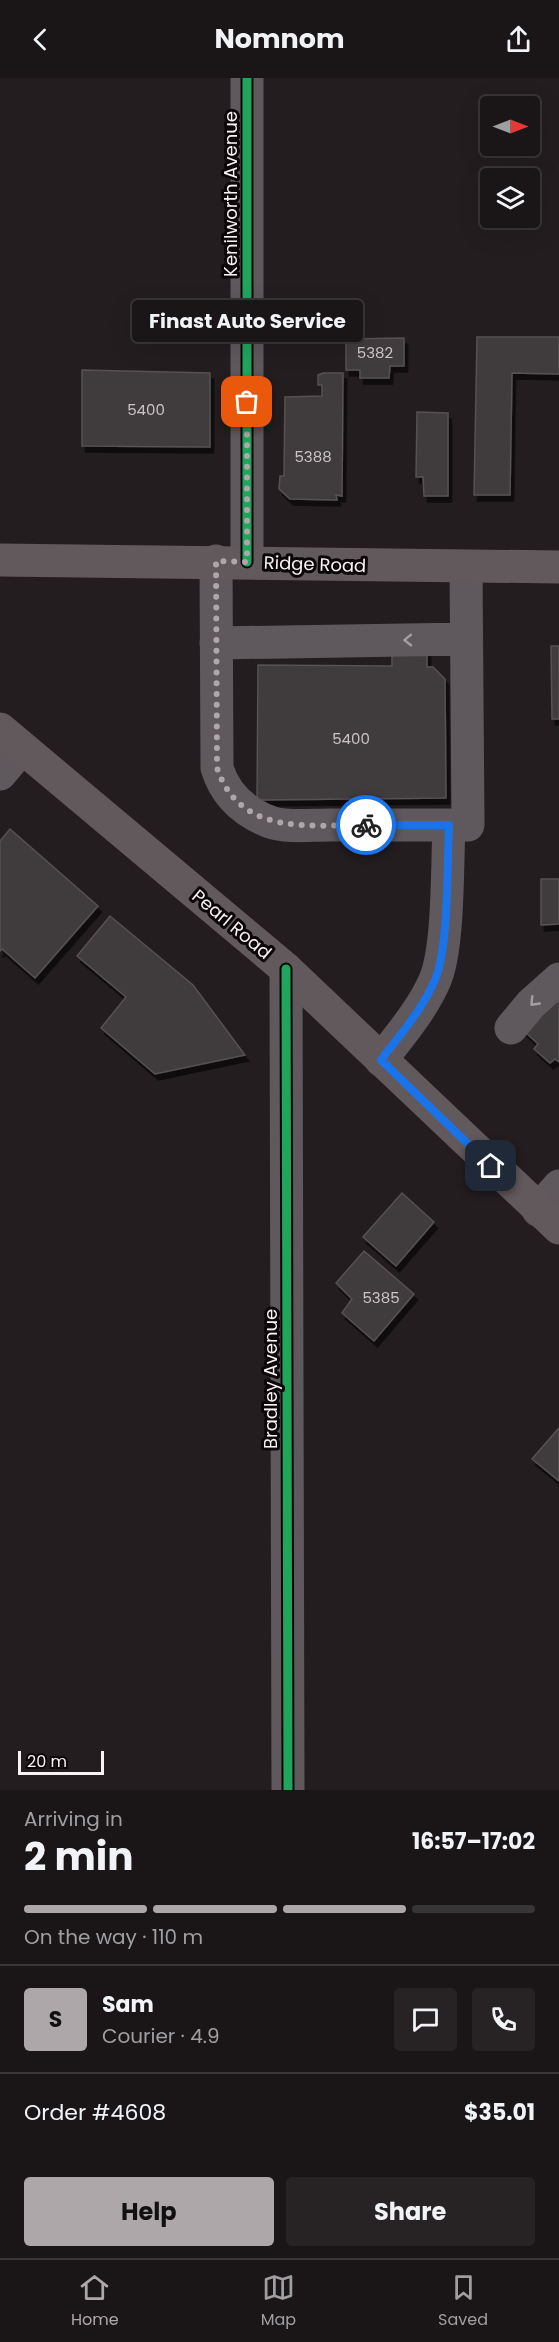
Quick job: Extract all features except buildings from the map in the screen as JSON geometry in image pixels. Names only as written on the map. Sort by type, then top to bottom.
[{"type":"main road","name":"Ridge Road","points":[[0,560],[231,561],[559,567]]},
{"type":"main road","name":"Pearl Road","points":[[11,738],[286,969],[548,1219]]},
{"type":"street","name":"Kenilworth Avenue","points":[[247,78],[231,561],[216,643],[217,768],[220,780],[237,803],[251,814],[272,823],[449,825]]},
{"type":"street","points":[[381,1060],[425,999],[436,979],[444,925],[449,825],[468,825],[466,567]]},
{"type":"street","points":[[216,643],[466,639]]},
{"type":"street","points":[[0,774],[11,738]]},
{"type":"street","name":"Bradley Avenue","points":[[286,969],[288,1790]]},
{"type":"street","points":[[511,1028],[531,1004],[559,979]]},
{"type":"street","points":[[548,1219],[559,1186]]},
{"type":"cycle path","points":[[247,78],[247,562]]},
{"type":"cycle path","points":[[286,969],[288,1790]]},
{"type":"way so far","points":[[247,402],[247,562],[216,561],[217,768],[220,780],[237,803],[251,814],[272,823],[366,825]]},
{"type":"place","name":"Finast Auto Service","points":[[247,402]]},
{"type":"route","points":[[366,825],[449,825],[444,925],[436,979],[425,999],[381,1060],[491,1166]]}]
